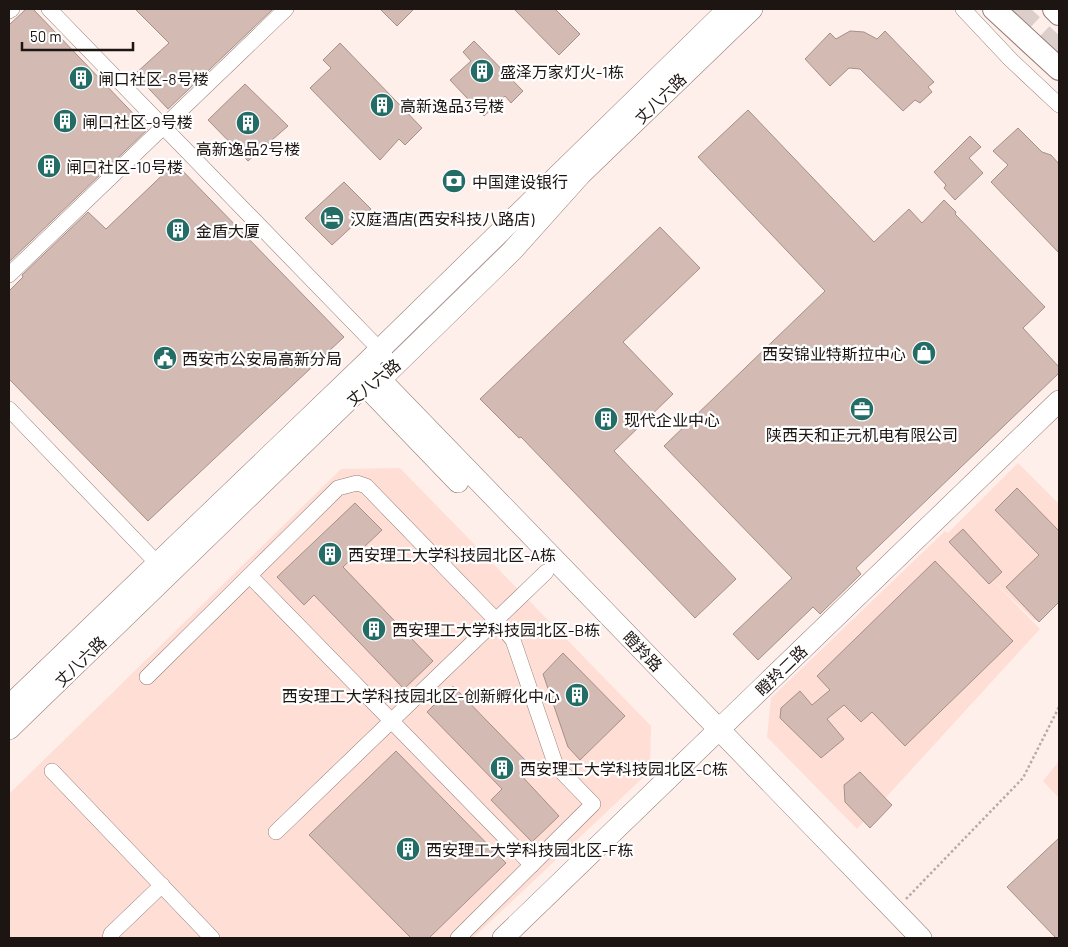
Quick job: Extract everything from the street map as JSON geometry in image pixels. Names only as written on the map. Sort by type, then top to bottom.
[{"type":"main road","points":[[1054,9],[1059,14]]},
{"type":"main road","points":[[1005,12],[1059,69]]},
{"type":"street","points":[[9,12],[12,9]]},
{"type":"street","points":[[49,9],[164,127],[368,370]]},
{"type":"street","points":[[9,275],[286,9]]},
{"type":"street","name":"丈八六路","points":[[9,729],[728,9]]},
{"type":"street","name":"丈八六路","points":[[9,706],[157,563],[368,370],[395,365],[512,251],[581,174],[752,9]]},
{"type":"street","points":[[963,9],[1011,60],[1059,105]]},
{"type":"street","name":"瞪羚路","points":[[368,370],[546,572],[921,938]]},
{"type":"street","name":"瞪羚路","points":[[368,370],[714,735],[900,938]]},
{"type":"street","name":"瞪羚二路","points":[[503,938],[1059,401]]},
{"type":"street","points":[[9,409],[157,563]]},
{"type":"street","points":[[148,677],[338,488],[356,483],[366,486],[496,620],[513,640],[556,766],[593,804],[458,938]]},
{"type":"street","points":[[276,832],[546,572]]},
{"type":"street","points":[[250,576],[532,865]]},
{"type":"street","points":[[52,771],[212,938]]},
{"type":"street","points":[[110,938],[111,934],[162,885]]},
{"type":"path","points":[[895,911],[1023,778],[1059,707]]},
{"type":"shaded area","points":[[1018,463],[1059,504],[1059,597],[1035,621],[991,579],[1040,629],[857,829],[767,737],[771,698],[945,531],[948,533]]},
{"type":"shaded area","points":[[400,468],[651,726],[650,771],[473,938],[9,938],[9,794],[341,469]]},
{"type":"shaded area","points":[[1059,761],[1059,798],[1043,781]]},
{"type":"building","points":[[26,9],[33,9],[148,129],[9,262],[9,25]]},
{"type":"building","points":[[135,9],[273,9],[168,109],[135,74],[169,43]]},
{"type":"building","points":[[380,9],[414,9],[397,26]]},
{"type":"building","points":[[514,9],[555,9],[580,34],[559,55]]},
{"type":"building","points":[[850,31],[864,32],[877,39],[885,31],[934,82],[928,87],[932,92],[920,103],[915,100],[903,111],[860,69],[849,68],[830,86],[805,59],[830,33],[836,39]]},
{"type":"building","name":"盛泽万家灯火-1栋","points":[[474,41],[523,91],[511,103],[505,96],[484,116],[450,80],[471,61],[463,52]]},
{"type":"building","name":"高新逸品3号楼","points":[[340,43],[422,128],[405,145],[399,139],[380,160],[310,88],[331,68],[323,60]]},
{"type":"building","name":"高新逸品2号楼","points":[[245,84],[288,126],[248,161],[208,120]]},
{"type":"building","name":"陕西天和正元机电有限公司","points":[[748,110],[874,242],[909,209],[922,223],[944,200],[956,212],[955,214],[1045,307],[1023,328],[1059,367],[1059,373],[856,568],[861,574],[820,614],[813,607],[758,660],[733,634],[792,578],[664,446],[825,291],[698,157]]},
{"type":"building","points":[[1018,128],[1042,152],[1051,155],[1059,164],[1059,253],[991,182],[1008,165],[993,151]]},
{"type":"building","points":[[970,136],[981,147],[969,158],[983,173],[955,200],[944,188],[946,185],[934,172]]},
{"type":"building","name":"西安市公安局高新分局","points":[[175,163],[344,337],[148,521],[9,379],[9,291],[23,277],[22,275],[88,212],[106,229]]},
{"type":"building","points":[[344,182],[371,209],[332,245],[305,218]]},
{"type":"building","name":"现代企业中心","points":[[660,227],[700,268],[623,342],[673,394],[614,451],[736,579],[695,618],[521,437],[519,438],[480,399]]},
{"type":"building","points":[[1017,488],[1059,531],[1059,602],[1039,622],[1006,587],[1039,555],[995,510]]},
{"type":"building","points":[[355,503],[382,530],[343,567],[433,661],[404,689],[314,595],[304,605],[277,577]]},
{"type":"building","points":[[963,529],[1002,572],[989,584],[949,542]]},
{"type":"building","points":[[935,561],[1013,641],[905,746],[872,712],[861,722],[844,705],[827,719],[844,739],[821,758],[780,718],[781,708],[800,691],[812,705],[830,690],[817,676]]},
{"type":"building","name":"西安理工大学科技园北区-创新孵化中心","points":[[563,653],[625,716],[580,760],[568,747],[543,674]]},
{"type":"building","name":"西安理工大学科技园北区-C栋","points":[[453,686],[528,763],[519,773],[559,816],[532,842],[491,800],[502,789],[427,712]]},
{"type":"building","name":"西安理工大学科技园北区-F栋","points":[[396,751],[506,863],[429,938],[411,938],[309,835]]},
{"type":"building","points":[[860,772],[892,805],[870,828],[845,802],[844,785]]},
{"type":"building","points":[[1059,838],[1059,938],[1056,938],[1007,887]]},
{"type":"tunnel","points":[[1012,9],[1059,53]]},
{"type":"place","name":"盛泽万家灯火-1栋","points":[[482,71]]},
{"type":"place","name":"闸口社区-8号楼","points":[[81,78]]},
{"type":"place","name":"高新逸品3号楼","points":[[382,105]]},
{"type":"place","name":"闸口社区-9号楼","points":[[65,121]]},
{"type":"place","name":"高新逸品2号楼","points":[[248,123]]},
{"type":"place","name":"闸口社区-10号楼","points":[[49,166]]},
{"type":"place","name":"中国建设银行","points":[[454,181]]},
{"type":"place","name":"汉庭酒店(西安科技八路店)","points":[[332,218]]},
{"type":"place","name":"金盾大厦","points":[[178,230]]},
{"type":"place","name":"西安锦业特斯拉中心","points":[[924,353]]},
{"type":"place","name":"西安市公安局高新分局","points":[[165,358]]},
{"type":"place","name":"陕西天和正元机电有限公司","points":[[862,409]]},
{"type":"place","name":"现代企业中心","points":[[606,419]]},
{"type":"place","name":"西安理工大学科技园北区-A栋","points":[[330,554]]},
{"type":"place","name":"西安理工大学科技园北区-B栋","points":[[374,629]]},
{"type":"place","name":"西安理工大学科技园北区-创新孵化中心","points":[[577,695]]},
{"type":"place","name":"西安理工大学科技园北区-C栋","points":[[502,768]]},
{"type":"place","name":"西安理工大学科技园北区-F栋","points":[[408,849]]}]
